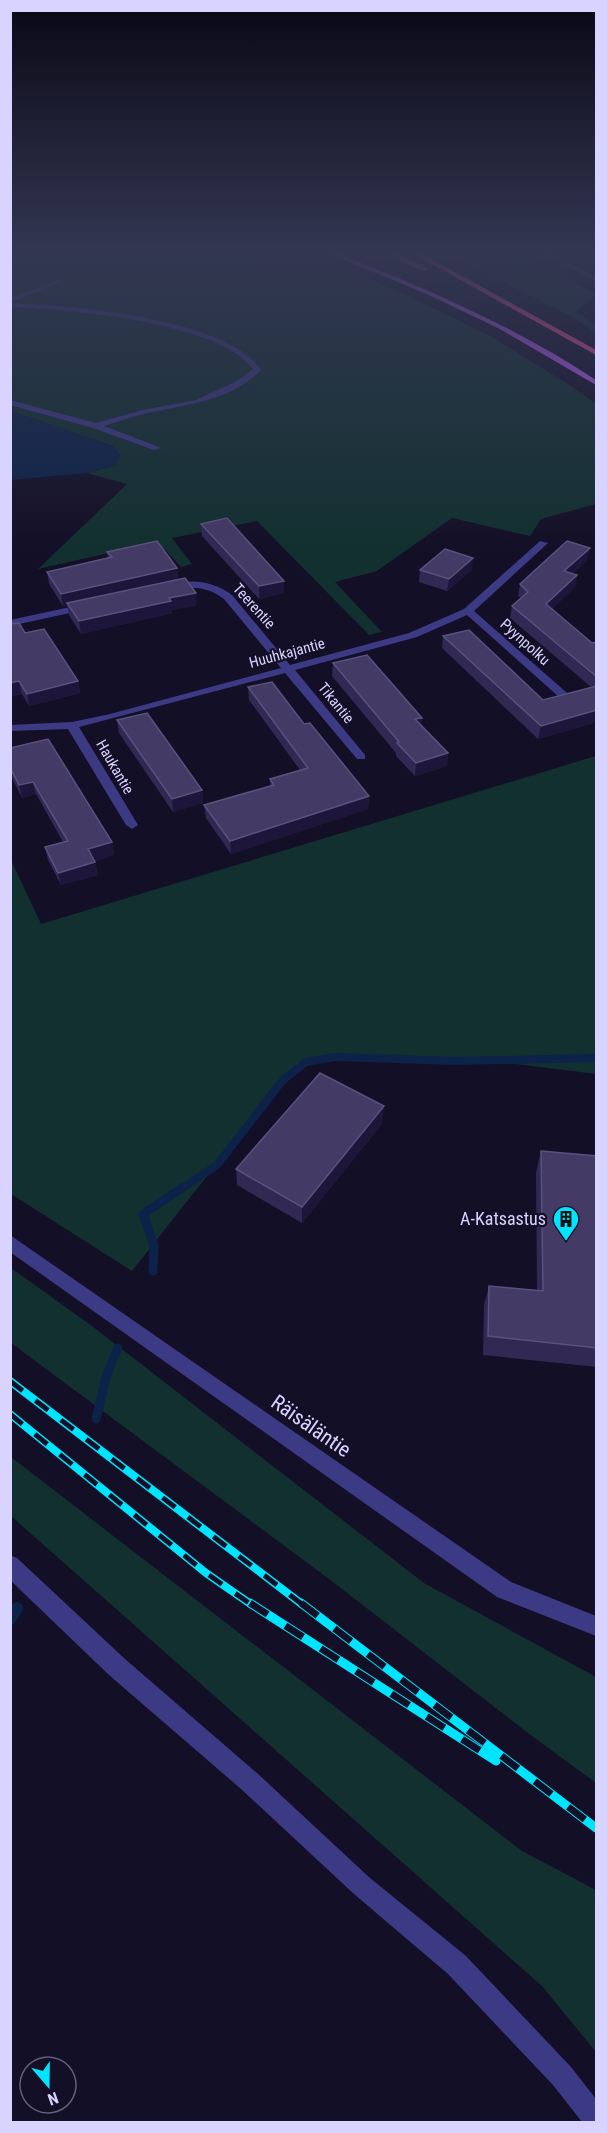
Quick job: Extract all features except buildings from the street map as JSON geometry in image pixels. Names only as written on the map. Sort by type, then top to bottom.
[{"type":"main road","points":[[545,352],[597,383]]},
{"type":"street","points":[[96,426],[143,412],[198,402],[250,377],[257,370],[249,359],[239,352]]},
{"type":"street","points":[[10,402],[96,426],[157,448]]},
{"type":"street","name":"Huuhkajantie","points":[[10,728],[72,724],[111,717],[413,635],[468,611],[543,543]]},
{"type":"street","name":"Teerentie","points":[[158,590],[204,583],[218,588],[288,668]]},
{"type":"street","points":[[10,623],[101,603]]},
{"type":"street","name":"Pyynpolku","points":[[468,611],[563,695]]},
{"type":"street","name":"Tikantie","points":[[288,668],[361,757]]},
{"type":"street","name":"Haukantie","points":[[72,724],[132,825]]},
{"type":"street","name":"Räisäläntie","points":[[10,1242],[504,1590],[597,1626]]},
{"type":"street","points":[[10,1564],[117,1667],[249,1781],[362,1886],[457,1965],[562,2076],[597,2119]]},
{"type":"green space","points":[[11,352],[515,352],[596,404],[596,504],[541,519],[530,536],[452,518],[377,571],[335,582],[382,632],[369,635],[257,521],[172,538],[192,564],[181,567],[158,542],[38,569],[127,484],[87,473],[115,465],[113,446],[11,411]]},
{"type":"green space","points":[[596,756],[596,1074],[516,1064],[335,1057],[306,1062],[283,1080],[132,1271],[11,1194],[11,860],[41,924]]},
{"type":"green space","points":[[11,1268],[92,1326],[424,1583],[596,1677],[596,1783],[329,1579],[11,1343]]},
{"type":"green space","points":[[11,1457],[522,1851],[596,1890],[596,2052],[542,1986],[11,1516]]},
{"type":"water","points":[[11,411],[113,446],[121,457],[115,465],[87,473],[11,480]]},
{"type":"waterway","points":[[180,1190],[217,1165],[283,1080],[306,1062],[335,1057],[456,1061],[596,1058]]},
{"type":"waterway","points":[[153,1271],[154,1245],[143,1214],[182,1188]]},
{"type":"waterway","points":[[96,1419],[107,1374],[118,1348]]},
{"type":"waterway","points":[[10,1619],[17,1608]]},
{"type":"railway","points":[[10,1381],[303,1605]]},
{"type":"railway","points":[[10,1414],[206,1573],[252,1605]]},
{"type":"railway","points":[[250,1603],[496,1761]]},
{"type":"railway","points":[[301,1603],[596,1828]]},
{"type":"place","name":"A-Katsastus","points":[[566,1242]]}]
